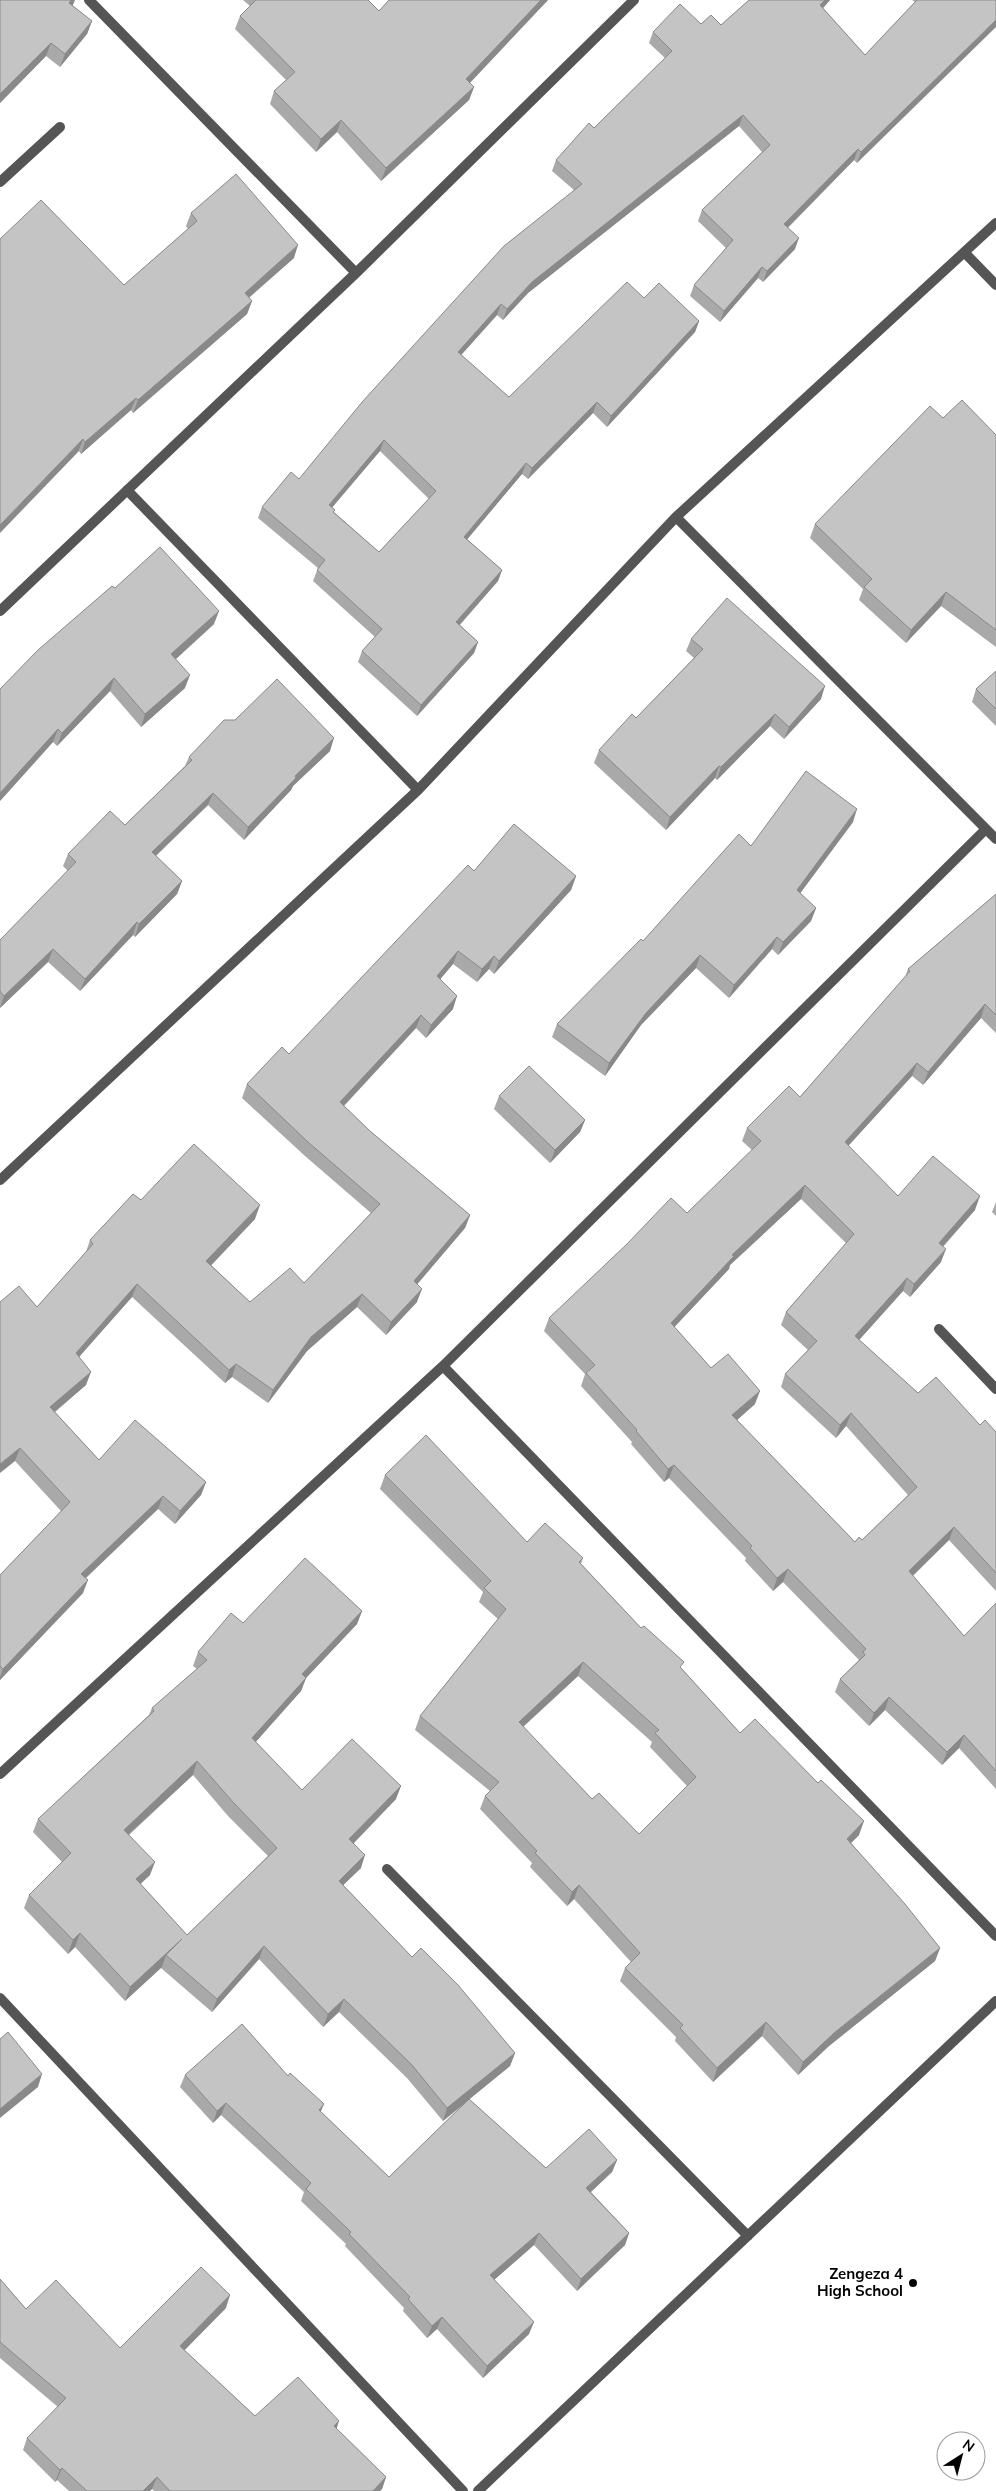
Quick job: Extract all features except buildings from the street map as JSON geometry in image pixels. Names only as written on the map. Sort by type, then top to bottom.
[{"type":"street","points":[[89,0],[356,273]]},
{"type":"street","points":[[0,611],[356,273],[634,0]]},
{"type":"street","points":[[0,182],[60,127]]},
{"type":"street","points":[[0,1180],[418,790],[676,516],[996,223]]},
{"type":"street","points":[[965,253],[996,285]]},
{"type":"street","points":[[127,490],[418,790]]},
{"type":"street","points":[[676,516],[996,839]]},
{"type":"street","points":[[0,1774],[443,1366],[986,829]]},
{"type":"street","points":[[939,1329],[996,1389]]},
{"type":"street","points":[[443,1366],[996,1936]]},
{"type":"street","points":[[387,1869],[748,2236]]},
{"type":"street","points":[[0,1998],[463,2491]]},
{"type":"street","points":[[478,2491],[996,2000]]},
{"type":"place","name":"Zengeza 4 High School","points":[[913,2283]]}]
